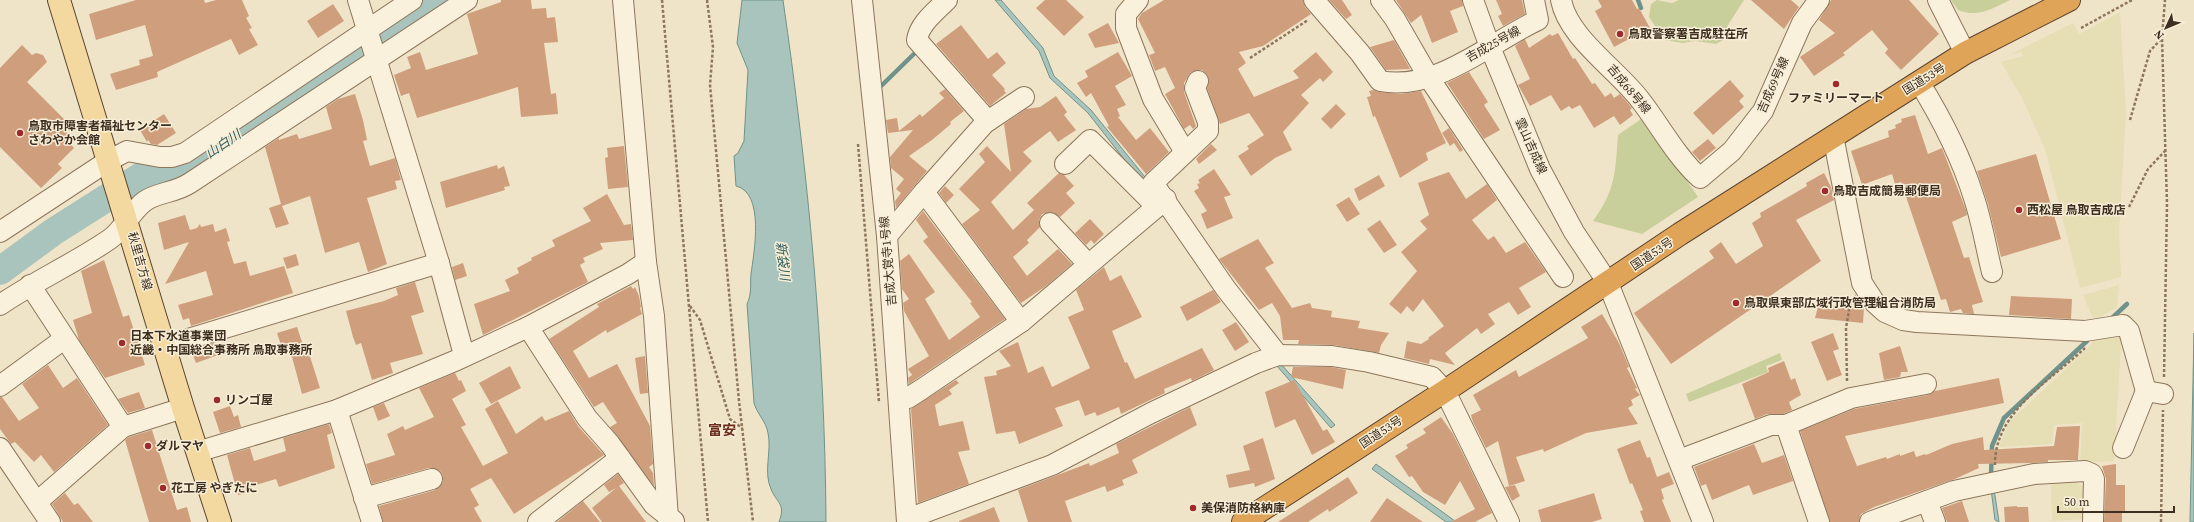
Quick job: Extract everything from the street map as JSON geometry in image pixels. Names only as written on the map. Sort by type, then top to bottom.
[{"type":"highway","name":"国道53号","points":[[1243,522],[1833,136],[1965,53],[2069,0]]},
{"type":"main road","name":"秋里吉方線","points":[[59,0],[125,211],[183,408],[220,522]]},
{"type":"street","points":[[358,0],[439,263],[464,355]]},
{"type":"street","points":[[0,305],[30,285],[110,239],[125,211],[159,195],[181,188],[371,46],[412,0]]},
{"type":"street","points":[[0,232],[111,168],[127,151],[160,157],[172,157],[184,153],[371,46],[466,0]]},
{"type":"street","points":[[623,0],[646,262],[655,332],[672,520]]},
{"type":"street","name":"吉成大覚寺1号線","points":[[862,0],[887,236],[907,521]]},
{"type":"street","points":[[948,0],[923,25],[918,32],[917,40],[988,121]]},
{"type":"street","points":[[1138,0],[1126,14],[1126,28],[1153,99],[1185,152]]},
{"type":"street","points":[[1381,0],[1395,19],[1429,78],[1563,277]]},
{"type":"street","name":"雲山吉成線","points":[[1473,0],[1490,47],[1540,169],[1574,232],[1608,283],[1679,460],[1702,522]]},
{"type":"street","points":[[1534,0],[1538,20]]},
{"type":"street","name":"吉成69号線","points":[[1700,178],[1732,151],[1763,111],[1802,23],[1819,0]]},
{"type":"street","points":[[1938,0],[1965,53]]},
{"type":"street","name":"吉成25号線","points":[[1318,6],[1360,53],[1380,81],[1401,83],[1429,78],[1563,7]]},
{"type":"street","name":"吉成68号線","points":[[1563,7],[1570,23],[1641,100],[1684,163],[1700,178]]},
{"type":"street","points":[[1161,204],[1153,183],[1205,134],[1209,127],[1195,88],[1198,81]]},
{"type":"street","points":[[1919,82],[1945,125],[1961,161],[1974,198],[1992,272]]},
{"type":"street","points":[[887,236],[954,157],[988,121],[1024,97]]},
{"type":"street","points":[[1833,136],[1859,275],[1862,283],[1875,303],[1885,312],[1903,320],[2095,330],[2123,325],[2129,331],[2155,393],[2123,448]]},
{"type":"street","points":[[1065,164],[1090,140],[1161,204],[1278,354]]},
{"type":"street","points":[[924,192],[1020,322]]},
{"type":"street","points":[[899,398],[908,398],[1020,322],[1161,204]]},
{"type":"street","points":[[1050,223],[1088,264]]},
{"type":"street","points":[[198,452],[337,410],[457,360],[464,355],[528,327],[628,274],[646,262]]},
{"type":"street","points":[[165,346],[439,263]]},
{"type":"street","points":[[30,285],[123,427]]},
{"type":"street","points":[[528,327],[587,418],[620,458],[654,505],[672,520]]},
{"type":"street","points":[[0,386],[64,339]]},
{"type":"street","points":[[907,521],[1052,466],[1151,413],[1278,354],[1332,356],[1376,364],[1432,377],[1445,391],[1510,522]]},
{"type":"street","points":[[1679,460],[1771,426],[1786,425],[1847,399],[1926,384]]},
{"type":"street","points":[[37,502],[123,427],[183,408]]},
{"type":"street","points":[[337,410],[372,522]]},
{"type":"street","points":[[1786,425],[1819,522]]},
{"type":"street","points":[[0,448],[50,522]]},
{"type":"street","points":[[538,522],[620,458]]},
{"type":"street","points":[[1870,522],[1954,491],[1996,481],[2034,474],[2086,471],[2092,474],[2094,479],[2093,522]]},
{"type":"street","points":[[364,498],[432,479]]},
{"type":"street","points":[[1927,501],[1935,522]]},
{"type":"path","points":[[662,0],[708,522]]},
{"type":"path","points":[[707,0],[713,47],[710,85],[742,428],[753,522]]},
{"type":"path","points":[[2081,28],[2132,0]]},
{"type":"path","points":[[2161,522],[2155,393],[2167,204],[2162,38],[2165,0]]},
{"type":"path","points":[[1250,58],[1318,6]]},
{"type":"path","points":[[2130,120],[2150,51],[2162,38]]},
{"type":"path","points":[[858,140],[880,405]]},
{"type":"path","points":[[2129,207],[2148,169],[2165,151]]},
{"type":"path","points":[[1847,399],[1847,324],[1849,305],[1859,275]]},
{"type":"path","points":[[690,306],[700,320],[730,419],[742,428]]},
{"type":"path","points":[[1996,481],[1995,449],[2008,421],[2027,400],[2087,346],[2095,330]]},
{"type":"shaded area","points":[[2120,12],[2126,112],[2119,233],[2121,277],[2080,288],[2045,149],[2023,100],[2001,62],[2023,56],[2021,52],[2009,55],[2073,23],[2079,34]]},
{"type":"shaded area","points":[[2119,285],[2117,307],[2098,318],[2092,316],[2083,295]]},
{"type":"shaded area","points":[[2122,328],[2114,461],[2080,463],[2082,423],[2054,425],[2052,444],[1999,447],[2009,422],[2091,345],[2095,336]]},
{"type":"shaded area","points":[[2051,482],[2075,482],[2086,488],[2085,519],[2052,521]]},
{"type":"green space","points":[[1657,0],[1672,3],[1679,0],[1744,0],[1728,25],[1723,40],[1716,44],[1695,41],[1683,43],[1664,40],[1649,17],[1651,4]]},
{"type":"green space","points":[[1951,0],[2010,0],[1984,11],[1972,13],[1958,10]]},
{"type":"green space","points":[[1644,117],[1698,197],[1642,234],[1593,221],[1601,210],[1613,180],[1618,135]]},
{"type":"green space","points":[[1780,353],[1782,360],[1766,366],[1768,372],[1689,402],[1686,394]]},
{"type":"water","name":"新袋川","points":[[742,0],[783,0],[800,130],[814,260],[819,326],[825,456],[826,522],[779,522],[782,511],[780,504],[771,489],[768,476],[768,433],[754,403],[747,304],[750,293],[756,224],[751,200],[745,191],[736,186],[734,156],[738,153],[744,141],[748,70],[737,43]]},
{"type":"water","points":[[995,0],[1001,0],[1043,48],[1054,76],[1091,110],[1149,182],[1145,186],[1088,113],[1050,78],[1039,51]]},
{"type":"water","points":[[2194,333],[2194,522],[2190,522]]},
{"type":"water","points":[[1266,347],[1335,425],[1331,428],[1263,350]]},
{"type":"water","points":[[1376,464],[1455,521],[1446,522],[1372,469]]},
{"type":"water","points":[[1991,489],[1994,489],[1999,522],[1995,520]]},
{"type":"building","points":[[136,0],[204,0],[205,3],[216,0],[242,0],[249,16],[246,18],[252,28],[249,29],[258,45],[239,55],[231,39],[157,72],[158,77],[116,90],[110,74],[140,65],[139,60],[153,56],[145,25],[96,40],[89,14]]},
{"type":"building","points":[[501,0],[531,0],[532,9],[546,8],[547,18],[555,17],[558,42],[544,43],[551,94],[556,93],[558,114],[521,117],[518,87],[417,118],[409,93],[401,96],[394,75],[411,68],[407,57],[420,52],[426,70],[478,54],[467,14],[501,2]]},
{"type":"building","points":[[1045,0],[1066,0],[1084,17],[1064,36],[1036,8]]},
{"type":"building","points":[[1164,0],[1303,0],[1305,7],[1311,14],[1263,46],[1239,52],[1246,63],[1238,69],[1254,97],[1299,78],[1293,71],[1316,52],[1333,72],[1323,82],[1320,78],[1301,95],[1309,103],[1283,132],[1292,150],[1275,158],[1251,176],[1238,156],[1249,149],[1247,146],[1264,135],[1249,113],[1220,124],[1207,88],[1209,79],[1202,70],[1191,72],[1184,83],[1184,92],[1196,126],[1193,129],[1190,125],[1184,129],[1165,94],[1175,88],[1165,67],[1155,71],[1149,55],[1155,53],[1138,19],[1142,13]]},
{"type":"building","points":[[1329,0],[1342,0],[1352,15],[1346,19]]},
{"type":"building","points":[[1396,0],[1462,0],[1463,6],[1450,11],[1458,32],[1432,43],[1421,15],[1411,23]]},
{"type":"building","points":[[1496,0],[1522,0],[1525,14],[1503,26],[1498,16],[1502,14]]},
{"type":"building","points":[[1598,0],[1632,0],[1637,9],[1639,8],[1650,28],[1614,47],[1595,11],[1602,7]]},
{"type":"building","points":[[1751,0],[1791,0],[1799,7],[1784,29]]},
{"type":"building","points":[[1831,0],[1909,0],[1939,34],[1901,70],[1885,53],[1888,49],[1872,30],[1843,53],[1845,55],[1814,76],[1800,57],[1835,33],[1819,20]]},
{"type":"building","points":[[333,4],[344,21],[318,38],[307,21]]},
{"type":"building","points":[[1108,23],[1119,43],[1095,48],[1088,34]]},
{"type":"building","points":[[961,25],[988,59],[997,52],[1006,63],[992,75],[1005,89],[1004,90],[1006,93],[990,106],[936,44]]},
{"type":"building","points":[[1558,33],[1573,59],[1575,58],[1592,84],[1595,83],[1605,97],[1611,93],[1614,98],[1620,94],[1632,108],[1630,110],[1633,115],[1620,125],[1614,116],[1594,128],[1580,105],[1572,109],[1569,106],[1561,111],[1551,95],[1530,106],[1518,85],[1530,79],[1515,46],[1525,39],[1529,48],[1550,34],[1552,36]]},
{"type":"building","points":[[1394,40],[1410,69],[1386,70],[1370,47]]},
{"type":"building","points":[[22,45],[32,55],[36,53],[43,55],[47,62],[27,82],[67,122],[64,126],[69,136],[66,139],[74,148],[58,164],[62,168],[41,188],[0,147],[0,68]]},
{"type":"building","points":[[1118,52],[1132,76],[1115,86],[1126,105],[1117,109],[1120,116],[1118,117],[1136,140],[1150,128],[1169,152],[1146,174],[1107,127],[1109,126],[1091,93],[1086,97],[1077,83],[1088,77],[1085,71]]},
{"type":"building","points":[[1469,72],[1488,102],[1484,105],[1500,130],[1484,139],[1447,83]]},
{"type":"building","points":[[1730,80],[1744,96],[1739,101],[1744,107],[1713,135],[1693,113]]},
{"type":"building","points":[[945,89],[964,111],[950,122],[951,124],[932,140],[909,156],[927,171],[896,208],[895,201],[901,193],[896,189],[904,179],[891,168],[890,157],[913,130],[888,133],[886,120],[897,118],[899,131],[920,114],[922,117],[944,98],[939,93]]},
{"type":"building","points":[[1373,90],[1400,94],[1421,91],[1446,143],[1426,153],[1428,160],[1400,178],[1375,116],[1373,117],[1367,97],[1371,96],[1369,91]]},
{"type":"building","points":[[355,94],[363,120],[367,140],[363,141],[370,166],[395,158],[401,180],[395,181],[397,189],[367,198],[387,264],[368,272],[359,242],[325,253],[310,196],[282,206],[289,224],[276,228],[269,208],[281,204],[265,147],[279,138],[279,140],[297,134],[299,139],[332,129],[326,107],[338,99]]},
{"type":"building","points":[[1056,96],[1067,112],[1064,115],[1076,130],[1058,142],[1050,131],[1023,152],[1032,161],[991,202],[1013,230],[1034,210],[1027,203],[1059,173],[1064,175],[1074,186],[1066,193],[1075,203],[1060,217],[1053,212],[1042,214],[1039,220],[1040,227],[1027,240],[1029,243],[1013,257],[1027,276],[1058,249],[1072,264],[1046,286],[1021,303],[962,224],[980,210],[959,189],[985,162],[979,154],[987,146],[1011,172],[1004,124],[1026,109],[1040,107]]},
{"type":"building","points":[[1336,104],[1346,114],[1331,129],[1321,119]]},
{"type":"building","points":[[164,114],[176,133],[157,145],[151,144],[148,140],[147,142],[140,130]]},
{"type":"building","points":[[1915,115],[1928,154],[1942,148],[1966,210],[1967,215],[1952,222],[1964,258],[1969,257],[1983,302],[1972,305],[1974,314],[1963,313],[1961,309],[1950,312],[1946,299],[1941,300],[1901,182],[1895,184],[1892,174],[1862,185],[1851,151],[1889,137],[1888,131],[1896,128],[1895,125],[1902,122],[1901,119]]},
{"type":"building","points":[[1449,128],[1463,150],[1460,152],[1454,143],[1450,146],[1442,133]]},
{"type":"building","points":[[1708,139],[1716,148],[1700,161],[1692,152]]},
{"type":"building","points":[[1211,144],[1217,150],[1199,164],[1196,159]]},
{"type":"building","points":[[624,146],[628,187],[608,189],[605,158],[608,157],[607,148]]},
{"type":"building","points":[[2036,154],[2061,239],[2001,257],[1988,204],[1977,171]]},
{"type":"building","points":[[497,165],[498,169],[504,166],[510,186],[504,187],[505,190],[446,208],[440,182]]},
{"type":"building","points":[[1214,169],[1231,195],[1224,197],[1233,218],[1207,229],[1201,214],[1207,211],[1194,191],[1199,188],[1197,184],[1200,183],[1198,180]]},
{"type":"building","points":[[1449,172],[1466,199],[1487,184],[1497,200],[1472,220],[1488,240],[1494,236],[1506,253],[1525,242],[1546,272],[1519,288],[1531,307],[1518,315],[1509,302],[1488,314],[1495,324],[1481,334],[1477,328],[1445,353],[1455,365],[1430,359],[1429,364],[1404,358],[1407,341],[1421,344],[1444,326],[1423,299],[1413,312],[1407,306],[1401,314],[1389,304],[1417,271],[1401,252],[1427,229],[1420,221],[1429,215],[1418,183]]},
{"type":"building","points":[[1824,173],[1831,187],[1834,200],[1796,220],[1821,261],[1671,364],[1634,313],[1714,258],[1709,251],[1721,242],[1736,264],[1763,246],[1752,223],[1761,217],[1760,213],[1807,186],[1806,183]]},
{"type":"building","points":[[1379,175],[1385,186],[1359,201],[1354,189]]},
{"type":"building","points":[[945,186],[954,195],[946,203],[939,193]]},
{"type":"building","points":[[607,194],[624,225],[631,224],[633,240],[600,243],[603,249],[583,258],[585,262],[580,265],[588,282],[483,335],[474,304],[510,291],[505,280],[519,273],[517,268],[532,260],[531,258],[555,246],[552,240],[591,221],[583,208]]},
{"type":"building","points":[[1349,197],[1360,214],[1347,222],[1336,205]]},
{"type":"building","points":[[923,211],[1005,319],[909,384],[908,378],[912,375],[908,369],[929,356],[904,311],[903,303],[909,299],[902,289],[900,261],[909,254],[935,292],[925,299],[949,340],[980,317],[970,303],[972,302],[923,241],[928,237],[916,220]]},
{"type":"building","points":[[185,215],[190,230],[197,228],[200,224],[201,227],[213,224],[215,232],[226,228],[230,241],[227,242],[234,264],[246,261],[250,276],[284,266],[293,293],[191,326],[189,318],[183,320],[178,305],[213,295],[206,271],[165,284],[189,242],[164,250],[158,223]]},
{"type":"building","points":[[1090,219],[1104,234],[1094,244],[1091,240],[1086,245],[1075,233]]},
{"type":"building","points":[[1380,220],[1397,245],[1384,253],[1367,229]]},
{"type":"building","points":[[1258,239],[1274,263],[1265,268],[1292,308],[1310,303],[1312,308],[1332,311],[1331,317],[1360,321],[1358,328],[1389,333],[1381,345],[1379,353],[1334,345],[1298,344],[1299,340],[1283,340],[1280,316],[1272,303],[1259,310],[1219,259]]},
{"type":"building","points":[[296,254],[299,265],[287,269],[283,258]]},
{"type":"building","points":[[104,260],[123,317],[129,315],[145,365],[105,378],[79,340],[73,320],[92,313],[81,271]]},
{"type":"building","points":[[463,263],[467,276],[455,280],[452,267]]},
{"type":"building","points":[[1104,267],[1110,281],[1121,275],[1142,317],[1112,331],[1125,363],[1127,362],[1135,379],[1202,348],[1214,370],[1192,381],[1191,378],[1164,389],[1165,393],[1121,414],[1119,407],[1097,416],[1095,412],[1085,416],[1079,400],[1055,408],[1063,426],[1019,444],[1015,431],[996,434],[984,377],[997,375],[996,371],[1011,366],[999,351],[1018,342],[1028,373],[1043,366],[1052,387],[1090,368],[1068,317],[1084,310],[1076,290]]},
{"type":"building","points":[[415,282],[424,312],[411,316],[423,354],[390,363],[393,373],[372,380],[361,343],[356,345],[346,311],[384,301],[398,295],[396,288]]},
{"type":"building","points":[[631,286],[633,289],[635,287],[639,296],[642,314],[607,333],[606,330],[573,351],[589,378],[617,364],[650,426],[653,464],[649,467],[653,473],[654,486],[610,427],[617,423],[603,402],[594,407],[549,339],[599,307],[597,304]]},
{"type":"building","points":[[1213,290],[1221,302],[1187,321],[1180,307]]},
{"type":"building","points":[[1855,294],[1864,308],[1863,323],[1815,318],[1819,303],[1853,308]]},
{"type":"building","points":[[2011,296],[2072,299],[2071,319],[2009,315]]},
{"type":"building","points":[[1602,314],[1619,343],[1629,367],[1627,368],[1637,388],[1635,389],[1640,395],[1631,400],[1633,405],[1628,408],[1638,424],[1586,433],[1544,452],[1543,449],[1516,457],[1525,481],[1509,486],[1498,441],[1486,448],[1473,422],[1471,415],[1481,410],[1473,395],[1516,370],[1519,377],[1588,338],[1581,327]]},
{"type":"building","points":[[1236,322],[1249,342],[1235,351],[1222,330]]},
{"type":"building","points":[[297,327],[304,348],[307,347],[320,388],[302,394],[289,346],[282,348],[277,333]]},
{"type":"building","points":[[1833,333],[1839,349],[1833,351],[1842,375],[1827,381],[1811,342]]},
{"type":"building","points":[[214,343],[218,355],[196,363],[191,350]]},
{"type":"building","points":[[1900,346],[1908,372],[1901,372],[1900,377],[1884,380],[1879,353]]},
{"type":"building","points":[[645,356],[648,393],[640,394],[635,358]]},
{"type":"building","points":[[1784,361],[1791,380],[1795,378],[1801,395],[1789,402],[1792,410],[1783,414],[1767,414],[1755,419],[1742,384],[1769,372],[1768,368]]},
{"type":"building","points":[[48,365],[63,388],[77,378],[108,425],[54,472],[41,455],[34,462],[15,442],[11,444],[0,429],[0,397],[2,397],[19,421],[39,408],[22,384]]},
{"type":"building","points":[[510,366],[521,388],[491,404],[479,383]]},
{"type":"building","points":[[1293,367],[1331,367],[1346,370],[1343,389],[1291,377]]},
{"type":"building","points":[[455,373],[459,381],[461,380],[466,391],[452,399],[466,425],[461,427],[483,466],[508,453],[485,409],[498,401],[516,434],[542,416],[545,421],[569,411],[578,426],[604,455],[514,514],[491,478],[470,489],[479,505],[474,508],[482,522],[383,522],[379,506],[435,490],[443,482],[443,476],[440,471],[429,468],[372,484],[366,464],[395,455],[387,434],[403,426],[405,430],[434,417],[419,388]]},
{"type":"building","points":[[1999,378],[2004,403],[1845,436],[1857,466],[1886,457],[1887,459],[1914,451],[1916,457],[1926,455],[1952,444],[1983,437],[1984,450],[2054,446],[2057,427],[2080,426],[2078,460],[1978,464],[1979,468],[1955,479],[1874,507],[1861,514],[1859,522],[1830,522],[1800,431],[1854,409],[1928,395],[1935,391]]},
{"type":"building","points":[[956,380],[959,383],[949,390],[952,394],[935,405],[939,426],[963,421],[970,450],[958,452],[969,484],[918,503],[911,409]]},
{"type":"building","points":[[1294,380],[1323,431],[1327,429],[1335,442],[1312,455],[1295,419],[1275,428],[1265,392]]},
{"type":"building","points":[[139,392],[145,408],[128,413],[118,399]]},
{"type":"building","points":[[384,403],[390,416],[378,421],[373,407]]},
{"type":"building","points":[[230,406],[234,417],[238,415],[241,427],[220,433],[213,412]]},
{"type":"building","points":[[1190,407],[1197,425],[1132,460],[1138,473],[1122,480],[1124,485],[1107,492],[1105,486],[1065,501],[1072,522],[1028,522],[1018,490],[1089,463],[1090,466],[1119,453],[1116,444]]},
{"type":"building","points":[[1441,417],[1453,434],[1492,513],[1475,522],[1451,522],[1475,509],[1460,481],[1445,505],[1423,492],[1412,476],[1409,477],[1395,456],[1408,448],[1406,445],[1426,433],[1423,429]]},
{"type":"building","points":[[329,424],[332,433],[327,435],[335,468],[279,487],[276,479],[249,487],[251,492],[238,495],[227,455],[250,448],[254,461],[286,451],[283,438]]},
{"type":"building","points":[[152,430],[177,510],[187,507],[191,522],[149,522],[125,440],[129,437]]},
{"type":"building","points":[[1263,438],[1275,479],[1255,487],[1254,483],[1229,488],[1226,475],[1250,470],[1243,446]]},
{"type":"building","points":[[1640,440],[1647,458],[1650,457],[1657,477],[1669,472],[1674,484],[1661,489],[1664,499],[1662,500],[1671,522],[1644,522],[1640,511],[1643,510],[1632,483],[1630,484],[1617,449]]},
{"type":"building","points":[[1754,444],[1762,463],[1784,455],[1793,481],[1753,495],[1749,485],[1712,500],[1706,484],[1701,486],[1694,467]]},
{"type":"building","points":[[2116,464],[2116,485],[2125,485],[2125,512],[2122,512],[2122,522],[2104,522],[2106,479],[2102,466]]},
{"type":"building","points":[[618,474],[624,483],[619,486],[646,522],[602,522],[592,508],[616,488],[609,492],[604,485]]},
{"type":"building","points":[[1348,477],[1358,493],[1329,512],[1328,509],[1308,522],[1278,522]]},
{"type":"building","points":[[1515,485],[1520,496],[1512,501],[1505,487]]},
{"type":"building","points":[[65,493],[74,505],[78,503],[93,522],[63,522],[52,504]]},
{"type":"building","points":[[1594,493],[1602,519],[1592,522],[1541,522],[1538,510]]},
{"type":"building","points":[[1387,498],[1423,522],[1370,522]]},
{"type":"building","points":[[583,501],[600,522],[557,522]]},
{"type":"building","points":[[1962,501],[1969,522],[1947,522],[1942,508]]},
{"type":"building","points":[[994,507],[1000,522],[959,522],[959,521]]},
{"type":"building","points":[[2004,507],[2028,507],[2029,522],[2005,522]]},
{"type":"waterway","name":"山白川","points":[[0,271],[53,232],[146,173],[179,174],[374,42],[442,0]]},
{"type":"waterway","points":[[1638,0],[1641,8]]},
{"type":"waterway","points":[[878,89],[919,49]]},
{"type":"waterway","points":[[2111,319],[2127,304]]},
{"type":"waterway","points":[[1991,475],[1992,446],[2004,418],[2087,341],[2088,336]]},
{"type":"place","name":"鳥取警察署吉成駐在所","points":[[1620,34]]},
{"type":"place","name":"ファミリーマート","points":[[1836,84]]},
{"type":"place","name":"鳥取市障害者福祉センター さわやか会館","points":[[20,133]]},
{"type":"place","name":"鳥取吉成簡易郵便局","points":[[1825,191]]},
{"type":"place","name":"西松屋 鳥取吉成店","points":[[2019,210]]},
{"type":"place","name":"鳥取県東部広域行政管理組合消防局","points":[[1736,303]]},
{"type":"place","name":"日本下水道事業団 近畿・中国総合事務所 鳥取事務所","points":[[122,343]]},
{"type":"place","name":"リンゴ屋","points":[[217,400]]},
{"type":"place","name":"ダルマヤ","points":[[148,446]]},
{"type":"place","name":"花工房 やぎたに","points":[[163,488]]},
{"type":"place","name":"美保消防格納庫","points":[[1193,508]]},
{"type":"district","name":"富安","points":[[722,430]]}]
